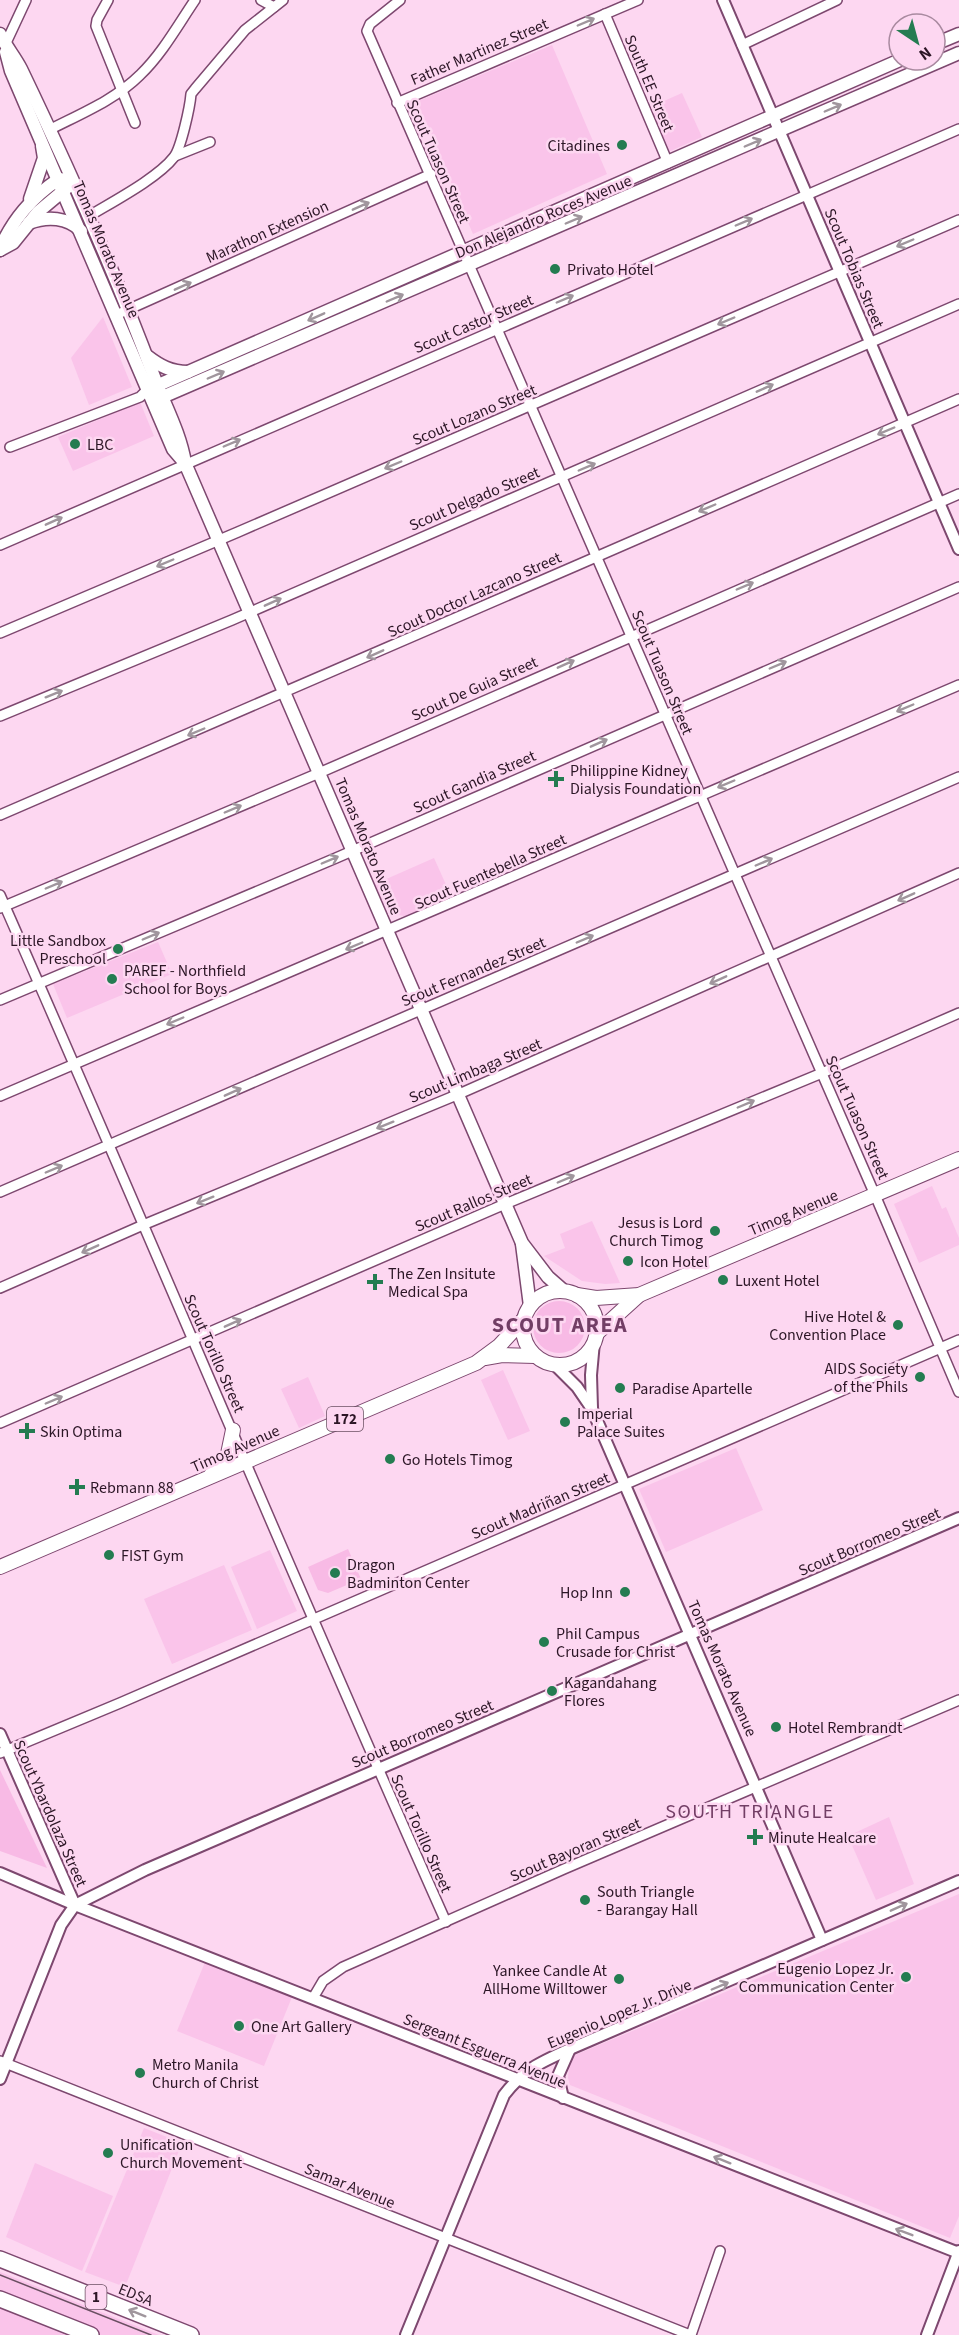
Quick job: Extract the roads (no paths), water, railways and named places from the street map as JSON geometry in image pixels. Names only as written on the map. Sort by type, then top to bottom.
[{"type":"highway","name":"EDSA","points":[[0,2259],[191,2335]]},
{"type":"highway","name":"1","points":[[0,2299],[91,2335]]},
{"type":"main road","name":"Tomas Morato Avenue","points":[[2,39],[20,66],[48,130],[74,181],[129,309],[147,356],[148,391]]},
{"type":"main road","name":"Tomas Morato Avenue","points":[[2,39],[11,71],[62,185],[148,391],[158,400],[183,445],[185,463],[522,1243],[548,1277],[570,1293]]},
{"type":"main road","name":"Don Alejandro Roces Avenue","points":[[158,400],[959,53]]},
{"type":"main road","name":"Don Alejandro Roces Avenue","points":[[148,391],[887,66]]},
{"type":"main road","points":[[27,206],[44,158],[42,142]]},
{"type":"main road","points":[[0,250],[6,235],[27,206],[45,188],[74,181]]},
{"type":"main road","points":[[0,250],[13,243],[62,185]]},
{"type":"main road","points":[[30,223],[41,219],[61,220],[76,226],[81,231]]},
{"type":"main road","points":[[360,297],[366,310]]},
{"type":"main road","points":[[147,356],[168,369],[190,372]]},
{"type":"main road","name":"Timog Avenue","points":[[570,1293],[596,1298],[639,1295],[959,1160]]},
{"type":"main road","name":"Tomas Morato Avenue","points":[[522,1243],[530,1306]]},
{"type":"main road","points":[[530,1306],[545,1294],[570,1293],[593,1311],[596,1319],[595,1338],[586,1355],[577,1361],[555,1365]]},
{"type":"main road","name":"Timog Avenue","points":[[595,1338],[639,1295]]},
{"type":"main road","name":"172","points":[[523,1320],[530,1306]]},
{"type":"main road","points":[[523,1320],[524,1337],[535,1356]]},
{"type":"main road","name":"Timog Avenue","points":[[483,1359],[512,1334],[523,1320]]},
{"type":"main road","name":"Timog Avenue","points":[[0,1567],[483,1359],[502,1355],[535,1356]]},
{"type":"main road","name":"172","points":[[535,1356],[555,1365]]},
{"type":"main road","points":[[208,1479],[226,1457],[233,1430]]},
{"type":"street","points":[[2,39],[26,0]]},
{"type":"street","points":[[108,0],[96,26],[135,123]]},
{"type":"street","points":[[48,130],[121,91],[141,75],[195,0]]},
{"type":"street","points":[[261,0],[274,7]]},
{"type":"street","points":[[175,156],[180,145],[191,94],[245,30],[283,0]]},
{"type":"street","name":"Scout Tuason Street","points":[[400,0],[370,24],[367,31],[822,1072],[959,1392]]},
{"type":"street","name":"Father Martinez Street","points":[[397,102],[638,0]]},
{"type":"street","name":"Scout Tobias Street","points":[[723,0],[959,549]]},
{"type":"street","points":[[742,45],[837,0]]},
{"type":"street","name":"South EE Street","points":[[605,14],[668,163]]},
{"type":"street","name":"Scout Castor Street","points":[[0,545],[959,129]]},
{"type":"street","points":[[89,216],[131,190],[175,156],[210,142]]},
{"type":"street","name":"Marathon Extension","points":[[116,315],[431,174]]},
{"type":"street","name":"Scout Lozano Street","points":[[0,633],[959,220]]},
{"type":"street","name":"Scout Delgado Street","points":[[0,716],[250,612],[959,304]]},
{"type":"street","points":[[148,391],[158,400]]},
{"type":"street","name":"Don Alejandro Roces Avenue","points":[[10,447],[148,391]]},
{"type":"street","name":"Scout Doctor Lazcano Street","points":[[0,815],[285,694],[959,399]]},
{"type":"street","name":"Scout De Guia Street","points":[[2,907],[319,773],[631,635],[959,494]]},
{"type":"street","name":"Scout Gandia Street","points":[[0,1000],[353,850],[959,587]]},
{"type":"street","name":"Scout Fuentebella Street","points":[[0,1096],[388,932],[959,685]]},
{"type":"street","name":"Scout Fernandez Street","points":[[0,1192],[959,777]]},
{"type":"street","name":"Scout Limbaga Street","points":[[0,1288],[143,1225],[459,1094],[959,873]]},
{"type":"street","name":"Scout Torillo Street","points":[[0,896],[2,907],[38,983],[192,1341],[233,1430],[377,1769],[446,1922]]},
{"type":"street","name":"Scout Rallos Street","points":[[0,1423],[505,1204],[959,1013]]},
{"type":"street","name":"Tomas Morato Avenue","points":[[592,1409],[591,1375],[595,1338]]},
{"type":"street","name":"Scout Madriñan Street","points":[[3,1751],[959,1340]]},
{"type":"street","name":"Tomas Morato Avenue","points":[[555,1365],[577,1387],[592,1409],[822,1940]]},
{"type":"street","name":"Scout Borromeo Street","points":[[0,2079],[3,2062],[60,1925],[75,1905],[145,1870],[959,1518]]},
{"type":"street","name":"Scout Bayoran Street","points":[[313,1998],[323,1981],[343,1967],[564,1869],[959,1701]]},
{"type":"street","name":"Scout Ybardolaza Street","points":[[0,1734],[3,1751],[75,1905]]},
{"type":"street","name":"Sergeant Esguerra Avenue","points":[[0,1873],[75,1905],[959,2253]]},
{"type":"street","name":"Eugenio Lopez Jr. Drive","points":[[406,2335],[504,2095],[516,2079],[531,2067],[570,2049],[959,1881]]},
{"type":"street","points":[[563,2098],[558,2076],[570,2049]]},
{"type":"street","name":"Samar Avenue","points":[[3,2062],[691,2335]]},
{"type":"street","points":[[691,2335],[720,2251]]},
{"type":"street","points":[[927,2335],[959,2253]]},
{"type":"tram line","points":[[0,2275],[151,2335]]},
{"type":"place","name":"Citadines","points":[[622,145]]},
{"type":"place","name":"Privato Hotel","points":[[555,269]]},
{"type":"place","name":"LBC","points":[[75,444]]},
{"type":"place","name":"Philippine Kidney Dialysis Foundation","points":[[556,779]]},
{"type":"place","name":"Little Sandbox Preschool","points":[[118,949]]},
{"type":"place","name":"PAREF - Northfield School for Boys","points":[[112,979]]},
{"type":"place","name":"Jesus is Lord Church Timog","points":[[715,1231]]},
{"type":"place","name":"Icon Hotel","points":[[628,1261]]},
{"type":"place","name":"Luxent Hotel","points":[[723,1280]]},
{"type":"place","name":"The Zen Insitute Medical Spa","points":[[375,1282]]},
{"type":"place","name":"Hive Hotel & Convention Place","points":[[898,1325]]},
{"type":"place","name":"AIDS Society of the Phils","points":[[920,1377]]},
{"type":"place","name":"Paradise Apartelle","points":[[620,1388]]},
{"type":"place","name":"Imperial Palace Suites","points":[[565,1422]]},
{"type":"place","name":"Skin Optima","points":[[27,1431]]},
{"type":"place","name":"Go Hotels Timog","points":[[390,1459]]},
{"type":"place","name":"Rebmann 88","points":[[77,1487]]},
{"type":"place","name":"FIST Gym","points":[[109,1555]]},
{"type":"place","name":"Dragon Badminton Center","points":[[335,1573]]},
{"type":"place","name":"Hop Inn","points":[[625,1592]]},
{"type":"place","name":"Phil Campus Crusade for Christ","points":[[544,1642]]},
{"type":"place","name":"Kagandahang Flores","points":[[552,1691]]},
{"type":"place","name":"Hotel Rembrandt","points":[[776,1727]]},
{"type":"place","name":"Minute Healcare","points":[[755,1837]]},
{"type":"place","name":"South Triangle - Barangay Hall","points":[[585,1900]]},
{"type":"place","name":"Eugenio Lopez Jr. Communication Center","points":[[906,1977]]},
{"type":"place","name":"Yankee Candle At AllHome Willtower","points":[[619,1979]]},
{"type":"place","name":"One Art Gallery","points":[[239,2026]]},
{"type":"place","name":"Metro Manila Church of Christ","points":[[140,2073]]},
{"type":"place","name":"Unification Church Movement","points":[[108,2153]]},
{"type":"district","name":"SCOUT AREA","points":[[560,1324]]},
{"type":"district","name":"SOUTH TRIANGLE","points":[[750,1811]]}]
